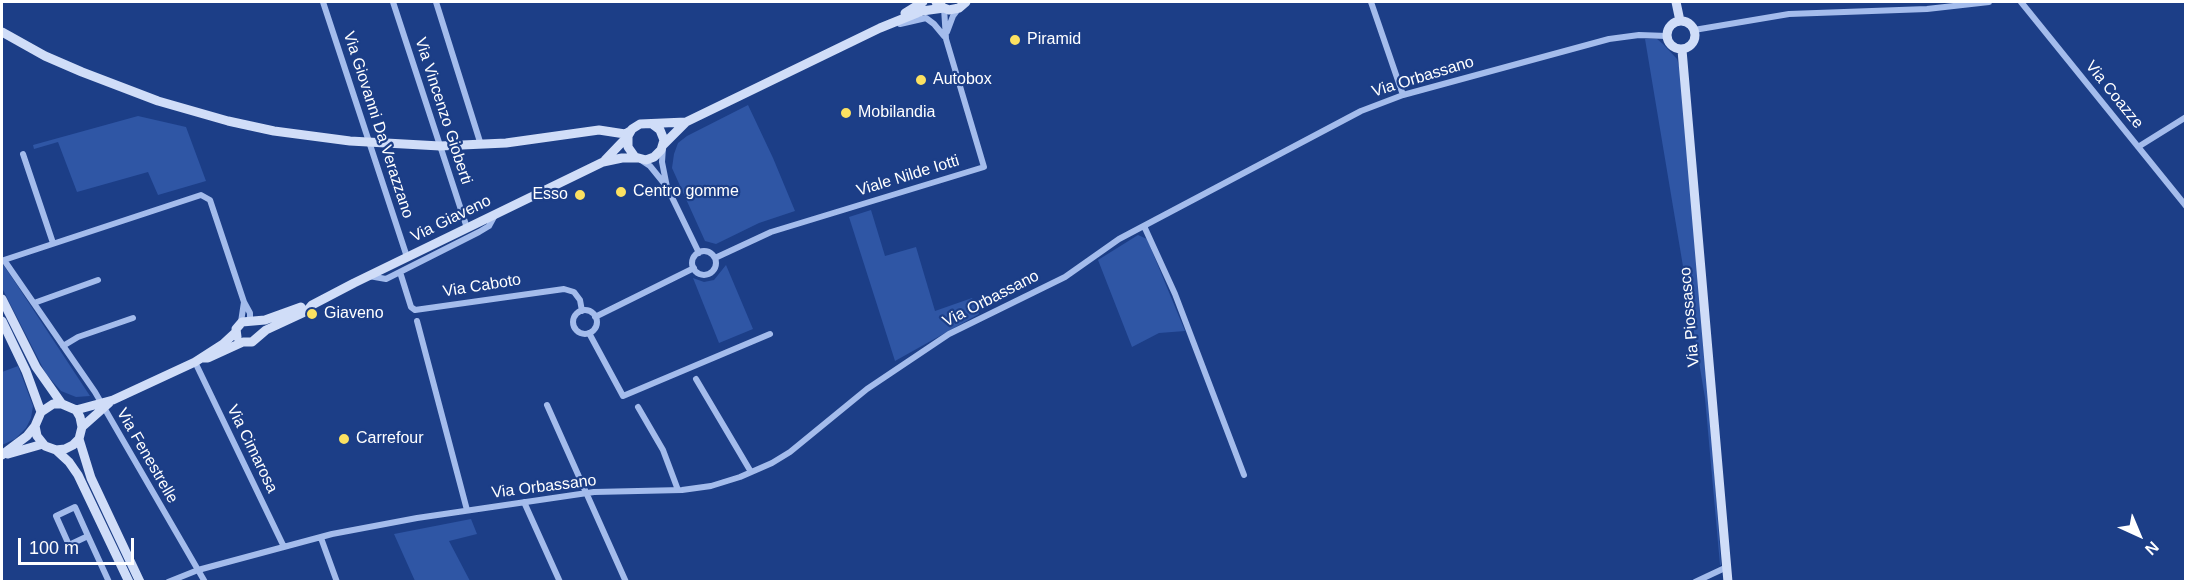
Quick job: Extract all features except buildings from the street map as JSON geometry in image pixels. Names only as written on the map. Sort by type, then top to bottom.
[{"type":"main road","name":"Via Giaveno","points":[[881,28],[924,2]]},
{"type":"main road","points":[[1676,2],[1680,21]]},
{"type":"main road","name":"Via Giaveno","points":[[248,322],[312,305],[603,162],[622,158],[646,160],[654,157],[686,122],[881,28],[940,5],[962,5]]},
{"type":"main road","points":[[1680,21],[1688,23],[1694,30],[1693,43],[1682,50],[1670,44],[1666,36],[1672,24],[1680,21]]},
{"type":"main road","points":[[2,32],[45,56],[81,72],[158,101],[274,131],[369,143],[440,146],[506,143],[598,130],[629,134],[629,150],[638,158]]},
{"type":"main road","name":"Via Piossasco","points":[[1682,50],[1728,582]]},
{"type":"main road","name":"Via Giaveno","points":[[603,162],[640,124],[686,122]]},
{"type":"main road","points":[[652,124],[660,130],[663,145]]},
{"type":"main road","points":[[2,299],[36,367],[62,404]]},
{"type":"main road","name":"Via Giaveno","points":[[257,336],[307,310],[312,305]]},
{"type":"main road","points":[[2,321],[26,371],[41,412]]},
{"type":"main road","points":[[199,360],[243,342],[251,342],[257,336],[257,329],[248,322],[237,326],[238,338],[243,342]]},
{"type":"main road","points":[[2,455],[27,436],[35,426],[41,412],[53,404],[62,404],[76,410],[102,405],[199,360],[236,332]]},
{"type":"main road","points":[[82,427],[102,405]]},
{"type":"main road","points":[[76,410],[82,427],[79,439],[91,478],[140,582]]},
{"type":"main road","points":[[35,426],[43,444],[56,450],[69,462],[78,475],[129,582]]},
{"type":"main road","points":[[56,450],[69,448],[79,439]]},
{"type":"main road","points":[[2,455],[43,444]]},
{"type":"street","name":"Via Giovanni Da Verazzano","points":[[323,2],[407,257]]},
{"type":"street","name":"Via Vincenzo Gioberti","points":[[393,2],[467,228]]},
{"type":"street","points":[[436,2],[481,145]]},
{"type":"street","points":[[1371,2],[1403,95]]},
{"type":"street","points":[[1694,30],[1789,14],[1927,9],[1989,2]]},
{"type":"street","name":"Via Coazze","points":[[2021,2],[2186,206]]},
{"type":"street","points":[[940,5],[946,39]]},
{"type":"street","points":[[946,39],[950,24],[962,5]]},
{"type":"street","name":"Via Giaveno","points":[[881,28],[926,18],[946,39]]},
{"type":"street","name":"Via Orbassano","points":[[168,582],[198,570],[284,547],[417,518],[587,494],[678,490],[711,486],[752,472],[790,452],[867,389],[949,334],[1065,277],[1119,239],[1361,111],[1403,95],[1609,39],[1639,35],[1666,36]]},
{"type":"street","name":"Viale Nilde Iotti","points":[[595,317],[694,268],[699,273],[709,274],[715,267],[715,258],[771,232],[984,167],[946,39]]},
{"type":"street","points":[[2138,147],[2186,117]]},
{"type":"street","points":[[663,145],[662,162],[667,187]]},
{"type":"street","points":[[23,154],[53,243],[201,195],[210,200],[246,304],[248,322]]},
{"type":"street","points":[[638,158],[655,171],[667,187],[699,253]]},
{"type":"street","points":[[368,276],[387,279],[479,232],[489,226],[495,215]]},
{"type":"street","points":[[1144,226],[1175,294],[1244,475]]},
{"type":"street","name":"Via Fenestrelle","points":[[53,243],[4,260],[102,405],[205,582]]},
{"type":"street","points":[[694,268],[693,260],[699,253],[707,252],[715,258]]},
{"type":"street","name":"Via Caboto","points":[[400,272],[411,307],[415,310],[564,289],[574,292],[580,300],[582,311]]},
{"type":"street","points":[[34,303],[98,280]]},
{"type":"street","points":[[582,311],[589,311],[595,317],[596,325],[589,333],[579,332],[573,324],[574,317],[582,311]]},
{"type":"street","points":[[63,346],[78,337],[134,318]]},
{"type":"street","points":[[417,321],[467,510]]},
{"type":"street","points":[[589,333],[623,396],[770,334]]},
{"type":"street","name":"Via Cimarosa","points":[[199,360],[284,547]]},
{"type":"street","points":[[696,379],[752,472]]},
{"type":"street","points":[[547,405],[626,582]]},
{"type":"street","points":[[638,407],[663,450],[678,490]]},
{"type":"street","points":[[524,502],[560,582]]},
{"type":"street","points":[[88,536],[69,544],[56,516],[75,507],[109,582]]},
{"type":"street","points":[[321,538],[337,582]]},
{"type":"street","points":[[1695,582],[1727,567]]},
{"type":"shaded area","points":[[1645,39],[1657,39],[1663,44],[1677,59],[1681,73],[1721,565],[1705,398]]},
{"type":"shaded area","points":[[748,105],[795,211],[759,223],[716,244],[705,241],[672,168],[674,154],[678,143],[687,136]]},
{"type":"shaded area","points":[[138,116],[186,127],[206,181],[158,195],[148,172],[77,192],[58,142],[34,149],[33,145]]},
{"type":"shaded area","points":[[871,210],[885,256],[916,247],[935,311],[972,298],[979,314],[895,361],[849,217]]},
{"type":"shaded area","points":[[1138,235],[1147,239],[1185,331],[1159,333],[1132,347],[1098,260]]},
{"type":"shaded area","points":[[2,263],[90,396],[76,397],[61,391],[46,374],[2,288]]},
{"type":"shaded area","points":[[726,265],[753,329],[719,343],[693,278],[704,282],[714,280]]},
{"type":"shaded area","points":[[18,366],[33,406],[31,418],[26,428],[15,439],[2,445],[2,372]]},
{"type":"shaded area","points":[[471,519],[477,534],[449,541],[470,581],[415,581],[394,534]]},
{"type":"place","name":"Piramid","points":[[1015,40]]},
{"type":"place","name":"Autobox","points":[[921,80]]},
{"type":"place","name":"Mobilandia","points":[[846,113]]},
{"type":"place","name":"Centro gomme","points":[[621,192]]},
{"type":"place","name":"Esso","points":[[580,195]]},
{"type":"place","name":"Giaveno","points":[[312,314]]},
{"type":"place","name":"Carrefour","points":[[344,439]]}]
